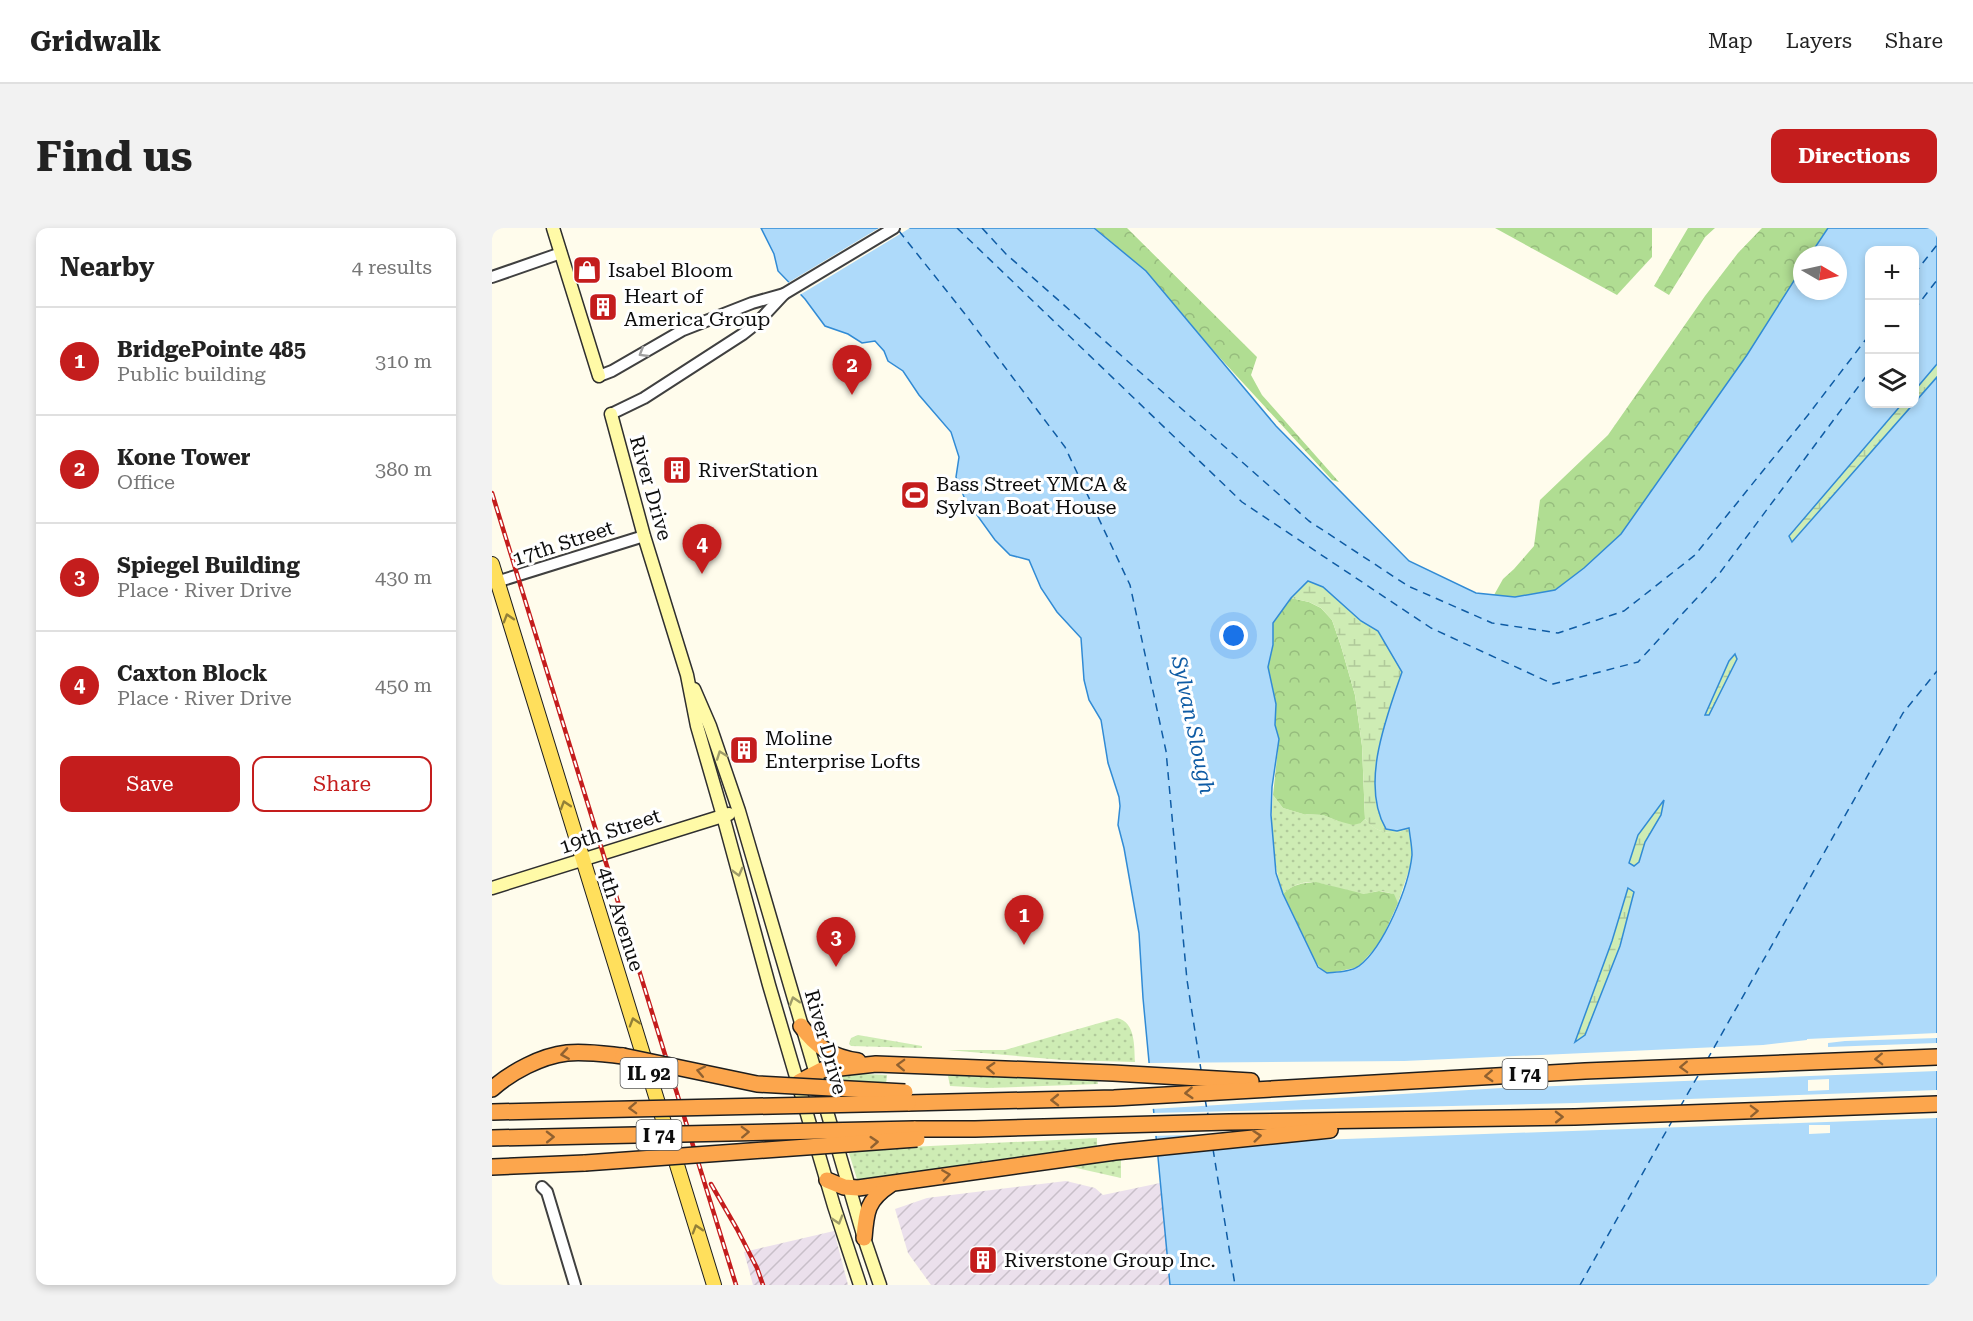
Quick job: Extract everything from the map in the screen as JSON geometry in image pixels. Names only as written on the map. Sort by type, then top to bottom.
[{"type":"highway","points":[[801,1026],[816,1044],[830,1054],[849,1060],[876,1064],[1113,1073],[1317,1085]]},
{"type":"highway","points":[[492,1089],[533,1063],[557,1055],[582,1052],[623,1056],[757,1084],[906,1097]]},
{"type":"highway","name":"I 74","points":[[492,1112],[906,1097],[973,1101],[1114,1098],[1585,1071],[1937,1057]]},
{"type":"highway","points":[[799,1083],[815,1073],[831,1068],[876,1064]]},
{"type":"highway","name":"I 74","points":[[492,1138],[916,1134],[975,1129],[1575,1117],[1937,1104]]},
{"type":"highway","points":[[827,1180],[849,1188],[1115,1152],[1349,1128],[1396,1120]]},
{"type":"highway","points":[[492,1167],[585,1163],[916,1134]]},
{"type":"highway","points":[[864,1238],[870,1203],[894,1183]]},
{"type":"main road","points":[[553,228],[599,376]]},
{"type":"main road","name":"River Drive","points":[[611,414],[644,536],[687,675],[697,726],[769,985],[858,1285]]},
{"type":"main road","name":"4th Avenue","points":[[492,564],[495,582],[630,1008],[714,1285]]},
{"type":"main road","name":"River Drive","points":[[687,675],[710,726],[739,811],[849,1188],[880,1285]]},
{"type":"main road","name":"19th Street","points":[[492,888],[739,811]]},
{"type":"street","points":[[611,414],[644,398],[748,331],[784,294],[894,228]]},
{"type":"street","points":[[492,277],[561,253]]},
{"type":"street","points":[[599,376],[687,329],[752,303],[784,294]]},
{"type":"street","name":"17th Street","points":[[495,582],[644,536]]},
{"type":"street","points":[[542,1187],[547,1192],[575,1285]]},
{"type":"shaded area","points":[[1066,1181],[1095,1188],[1103,1195],[1160,1183],[1170,1285],[931,1285],[908,1253],[895,1209],[927,1198]]},
{"type":"shaded area","points":[[834,1231],[848,1285],[753,1285],[744,1252]]},
{"type":"green space","points":[[1095,228],[1127,228],[1257,357],[1251,375],[1262,395],[1339,482],[1332,480],[1211,348],[1146,271]]},
{"type":"green space","points":[[1495,228],[1652,228],[1652,257],[1617,295]]},
{"type":"green space","points":[[1688,228],[1715,228],[1705,237],[1669,295],[1654,286]]},
{"type":"green space","points":[[1762,228],[1828,228],[1816,246],[1793,246],[1793,282],[1747,355],[1621,534],[1584,568],[1555,590],[1515,597],[1494,595],[1503,579],[1534,546],[1540,500],[1608,435],[1705,296],[1738,253]]},
{"type":"green space","points":[[1937,364],[1937,377],[1919,397],[1919,385]]},
{"type":"green space","points":[[1899,408],[1909,408],[1791,543],[1789,536]]},
{"type":"green space","points":[[1304,572],[1417,647],[1409,827],[1404,830],[1392,833],[1380,831],[1365,819],[1362,746],[1355,695],[1332,620],[1321,608],[1309,602],[1291,598],[1273,623],[1273,645],[1267,628]]},
{"type":"green space","points":[[1291,598],[1309,602],[1321,608],[1332,620],[1341,646],[1355,695],[1362,746],[1365,819],[1361,823],[1353,825],[1323,815],[1303,814],[1283,808],[1273,795],[1279,739],[1275,725],[1276,704],[1268,667],[1273,645],[1273,623]]},
{"type":"green space","points":[[1736,653],[1737,659],[1709,715],[1704,715],[1729,661]]},
{"type":"green space","points":[[1273,795],[1283,808],[1303,814],[1323,815],[1338,821],[1361,823],[1365,819],[1380,831],[1392,833],[1409,827],[1412,853],[1410,867],[1398,903],[1393,894],[1385,892],[1354,893],[1313,882],[1293,886],[1283,894],[1273,845]]},
{"type":"green space","points":[[1665,799],[1661,815],[1645,842],[1639,862],[1634,866],[1628,863],[1638,835]]},
{"type":"green space","points":[[1316,882],[1364,894],[1379,891],[1394,894],[1398,903],[1380,943],[1358,967],[1327,974],[1313,959],[1302,937],[1283,894],[1298,885]]},
{"type":"green space","points":[[1628,887],[1634,891],[1620,946],[1585,1035],[1575,1042],[1612,941]]},
{"type":"green space","points":[[1117,1018],[1128,1024],[1131,1030],[1135,1062],[1063,1060],[947,1050],[1005,1050]]},
{"type":"green space","points":[[858,1035],[922,1046],[922,1048],[851,1046],[849,1044],[851,1038]]},
{"type":"green space","points":[[844,1073],[887,1075],[886,1085],[831,1083],[829,1076]]},
{"type":"green space","points":[[948,1076],[1097,1079],[1098,1084],[987,1088],[950,1086]]},
{"type":"green space","points":[[1097,1138],[1097,1148],[863,1179],[857,1179],[848,1150]]},
{"type":"green space","points":[[1121,1159],[1121,1178],[1072,1167],[1072,1165]]},
{"type":"water","name":"Sylvan Slough","points":[[761,228],[1094,228],[1146,271],[1276,426],[1409,561],[1476,593],[1515,597],[1555,590],[1584,568],[1621,534],[1747,355],[1793,282],[1793,300],[1847,300],[1847,246],[1816,246],[1828,228],[1937,228],[1937,364],[1919,385],[1919,246],[1865,246],[1865,408],[1899,408],[1789,536],[1792,542],[1910,408],[1919,408],[1919,397],[1937,377],[1937,1285],[1170,1285],[1139,933],[1118,825],[1119,797],[1108,763],[1101,720],[1089,700],[1084,680],[1081,638],[1057,612],[1041,588],[1029,560],[1010,555],[995,540],[964,497],[956,477],[959,457],[951,432],[919,395],[903,371],[888,361],[884,351],[875,341],[862,343],[848,334],[825,326],[805,299],[778,271],[774,254]],"holes":[[[1308,581],[1323,587],[1361,621],[1378,631],[1402,672],[1378,751],[1375,792],[1379,812],[1386,829],[1397,831],[1409,828],[1412,855],[1401,899],[1377,945],[1359,966],[1327,973],[1318,967],[1283,894],[1276,873],[1271,815],[1272,787],[1279,739],[1275,725],[1276,704],[1268,667],[1273,645],[1273,623],[1291,598]],[[1735,654],[1737,659],[1709,715],[1705,715],[1729,661]],[[1664,800],[1661,815],[1645,842],[1639,862],[1634,866],[1629,863],[1638,835]],[[1628,888],[1634,892],[1620,946],[1585,1035],[1575,1042],[1612,941]]]},
{"type":"pier","points":[[879,228],[910,228],[798,296],[786,284]]},
{"type":"pier","points":[[1937,1033],[1937,1038],[1845,1041],[1828,1043],[1828,1047],[1937,1043],[1937,1071],[1502,1088],[1151,1109],[1146,1063],[1404,1061],[1763,1045],[1807,1039]]},
{"type":"pier","points":[[1829,1079],[1829,1090],[1808,1091],[1808,1080]]},
{"type":"pier","points":[[1937,1090],[1937,1118],[1290,1141],[1216,1134],[1153,1136],[1151,1113],[1576,1103]]},
{"type":"pier","points":[[1809,1125],[1830,1125],[1830,1133],[1809,1134]]},
{"type":"ferry route","points":[[957,228],[1242,502],[1431,628],[1553,684],[1638,662],[1719,574],[1865,378]]},
{"type":"ferry route","points":[[982,228],[1006,254],[1309,521],[1408,586],[1492,623],[1558,633],[1624,611],[1695,555],[1865,341]]},
{"type":"ferry route","points":[[899,231],[1065,447],[1130,585],[1166,751],[1187,980],[1201,1070]]},
{"type":"ferry route","points":[[1919,268],[1937,245]]},
{"type":"ferry route","points":[[1919,303],[1937,280]]},
{"type":"ferry route","points":[[1707,1060],[1903,713],[1937,671]]},
{"type":"ferry route","points":[[1680,1107],[1699,1074]]},
{"type":"ferry route","points":[[1205,1099],[1208,1115]]},
{"type":"ferry route","points":[[1580,1285],[1672,1121]]},
{"type":"ferry route","points":[[1213,1149],[1235,1285]]},
{"type":"railway","points":[[492,493],[736,1285]]},
{"type":"railway","points":[[711,1184],[737,1229],[763,1285]]},
{"type":"place","name":"Isabel Bloom","points":[[587,270]]},
{"type":"place","name":"Heart of America Group","points":[[603,307]]},
{"type":"place","name":"Kone Tower","points":[[852,395]]},
{"type":"place","name":"RiverStation","points":[[677,470]]},
{"type":"place","name":"Bass Street YMCA & Sylvan Boat House","points":[[915,495]]},
{"type":"place","name":"Caxton Block","points":[[702,574]]},
{"type":"place","name":"Moline Enterprise Lofts","points":[[744,750]]},
{"type":"place","name":"BridgePointe 485","points":[[1024,945]]},
{"type":"place","name":"Spiegel Building","points":[[836,967]]},
{"type":"place","name":"Riverstone Group Inc.","points":[[983,1260]]}]
